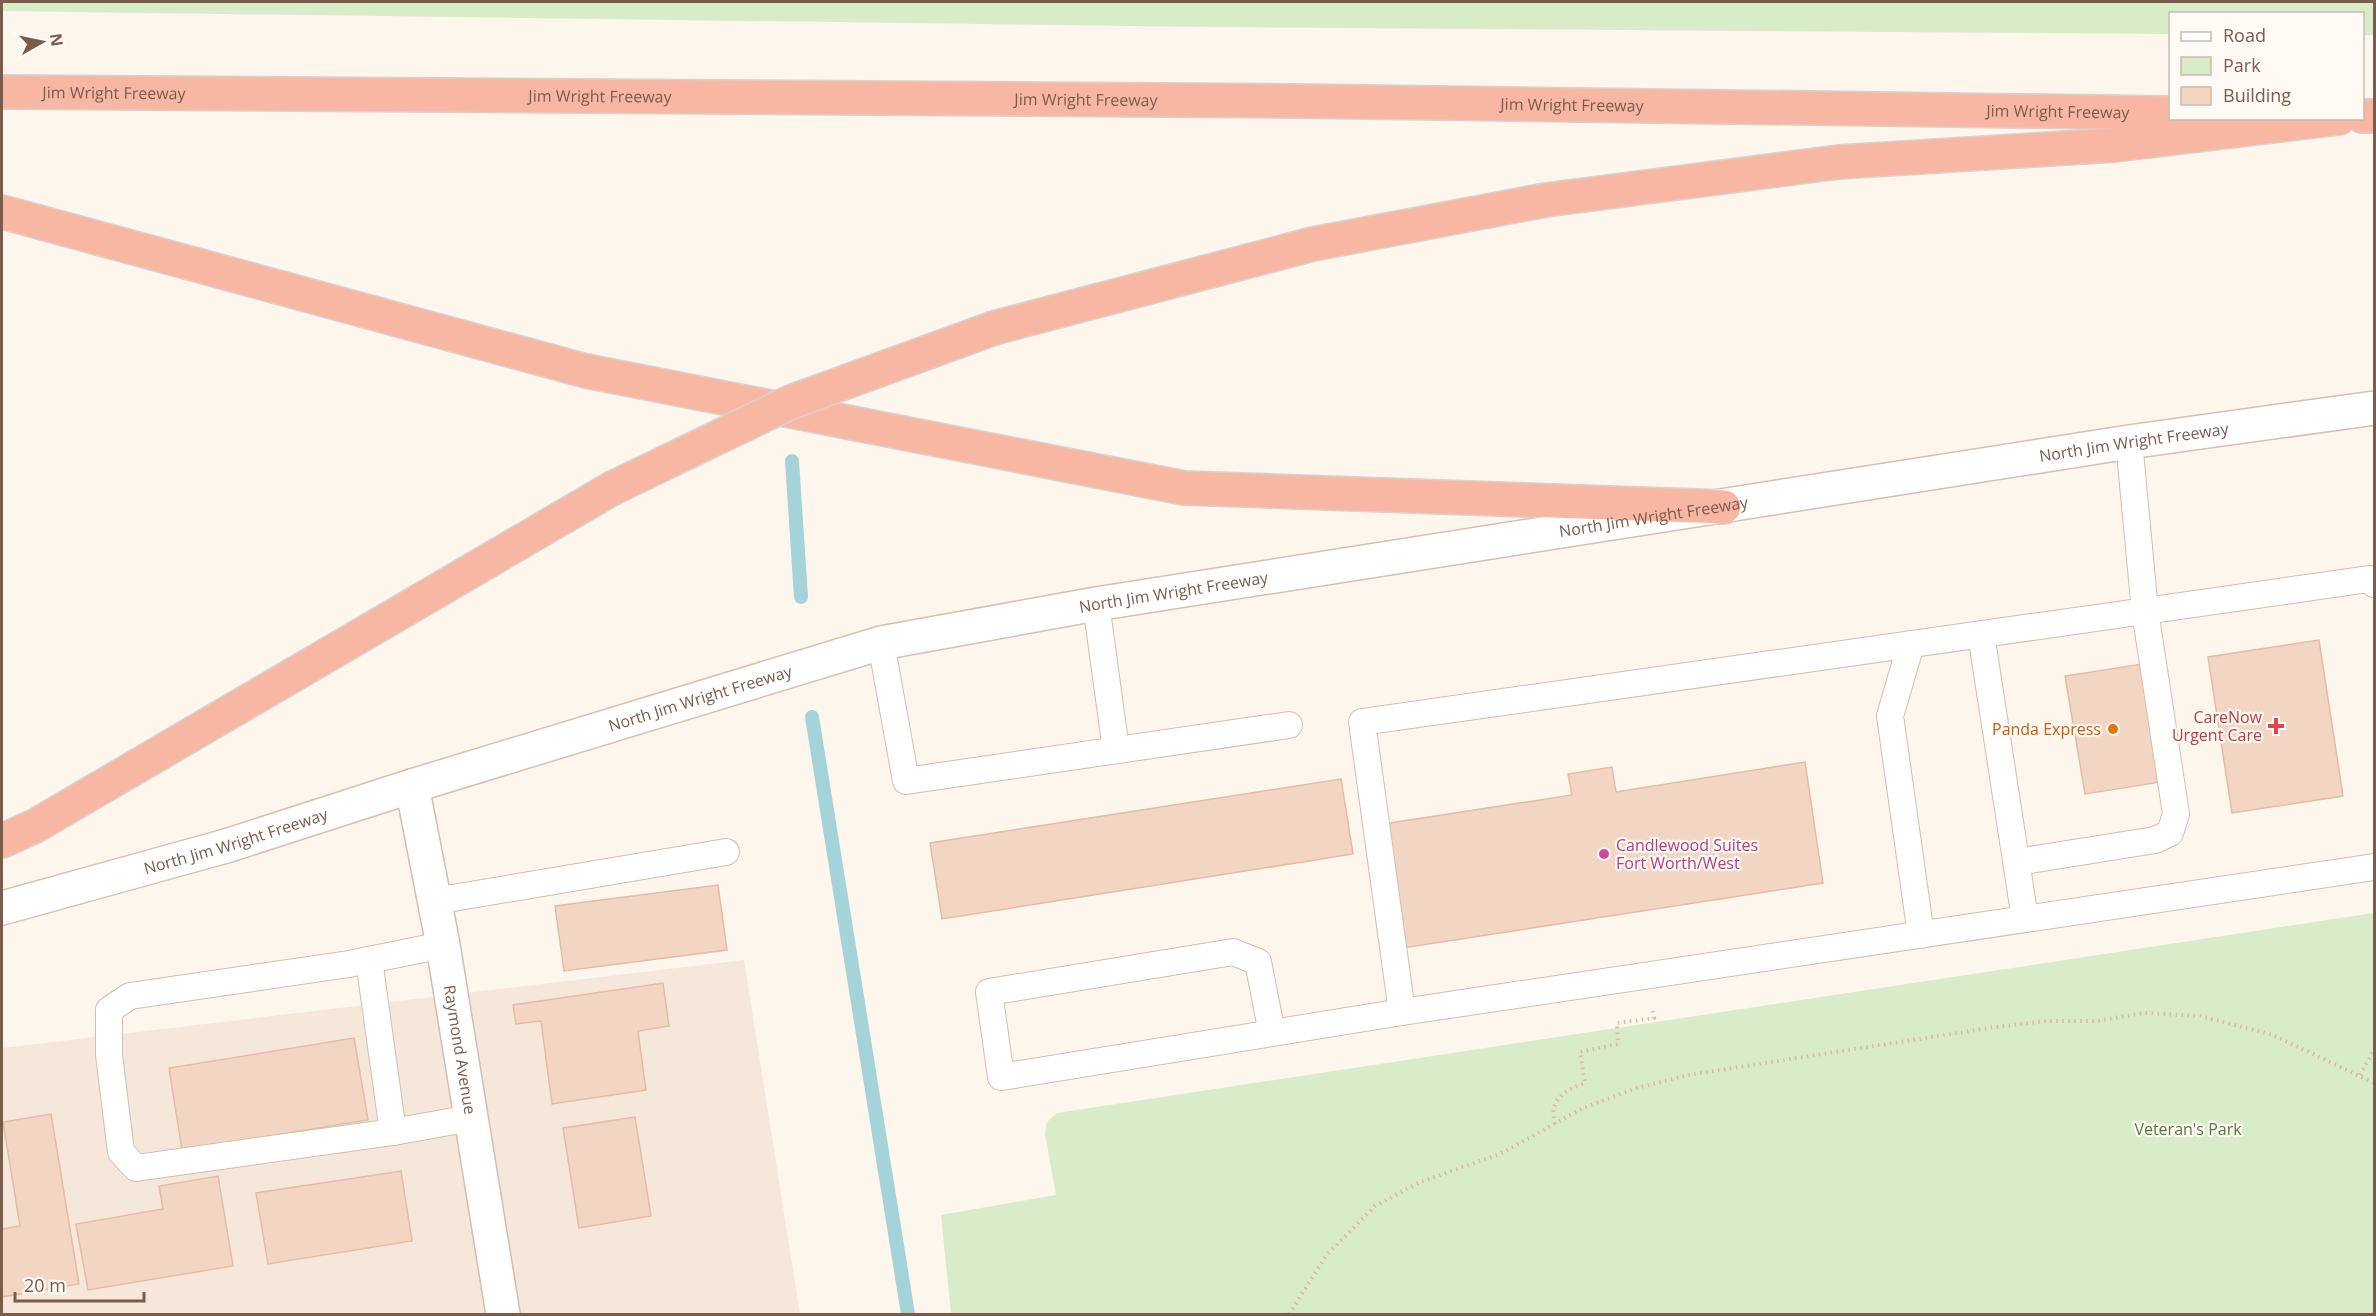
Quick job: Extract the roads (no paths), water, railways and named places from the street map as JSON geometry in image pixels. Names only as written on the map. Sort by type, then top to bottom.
[{"type":"highway","name":"Jim Wright Freeway","points":[[2,92],[665,99],[1296,101],[2169,113]]},
{"type":"highway","points":[[2,841],[35,826],[611,489],[791,402],[994,328],[1314,244],[1546,200],[1839,162],[2115,145],[2326,120]]},
{"type":"highway","points":[[2,212],[586,371],[1184,488],[1724,507]]},
{"type":"main road","name":"North Jim Wright Freeway","points":[[2,908],[226,846],[412,786],[881,642],[1096,604],[2128,442],[2374,408]]},
{"type":"main road","name":"Raymond Avenue","points":[[412,786],[443,945],[503,1314]]},
{"type":"lane","points":[[2017,862],[2155,840],[2170,833],[2176,814],[2145,611],[2128,442]]},
{"type":"lane","points":[[1402,1012],[1362,722],[2369,579],[2374,584]]},
{"type":"lane","points":[[1096,604],[1116,750]]},
{"type":"lane","points":[[1982,634],[2025,919]]},
{"type":"lane","points":[[881,642],[906,781],[1289,725]]},
{"type":"lane","points":[[1911,644],[1890,716],[1921,935]]},
{"type":"lane","points":[[435,901],[726,852]]},
{"type":"lane","points":[[1272,1033],[1257,962],[1233,952],[990,992],[1001,1077],[1402,1012],[2374,867]]},
{"type":"lane","points":[[443,945],[369,960],[130,996],[109,1010],[109,1055],[121,1152],[136,1168],[393,1132],[471,1118]]},
{"type":"lane","points":[[369,960],[393,1132]]},
{"type":"waterway","points":[[792,461],[801,597]]},
{"type":"waterway","points":[[812,717],[908,1314]]},
{"type":"place","name":"CareNow Urgent Care","points":[[2276,726]]},
{"type":"place","name":"Panda Express","points":[[2113,729]]},
{"type":"place","name":"Candlewood Suites Fort Worth/West","points":[[1604,854]]},
{"type":"park label","name":"Veteran's Park","points":[[2188,1129]]}]
